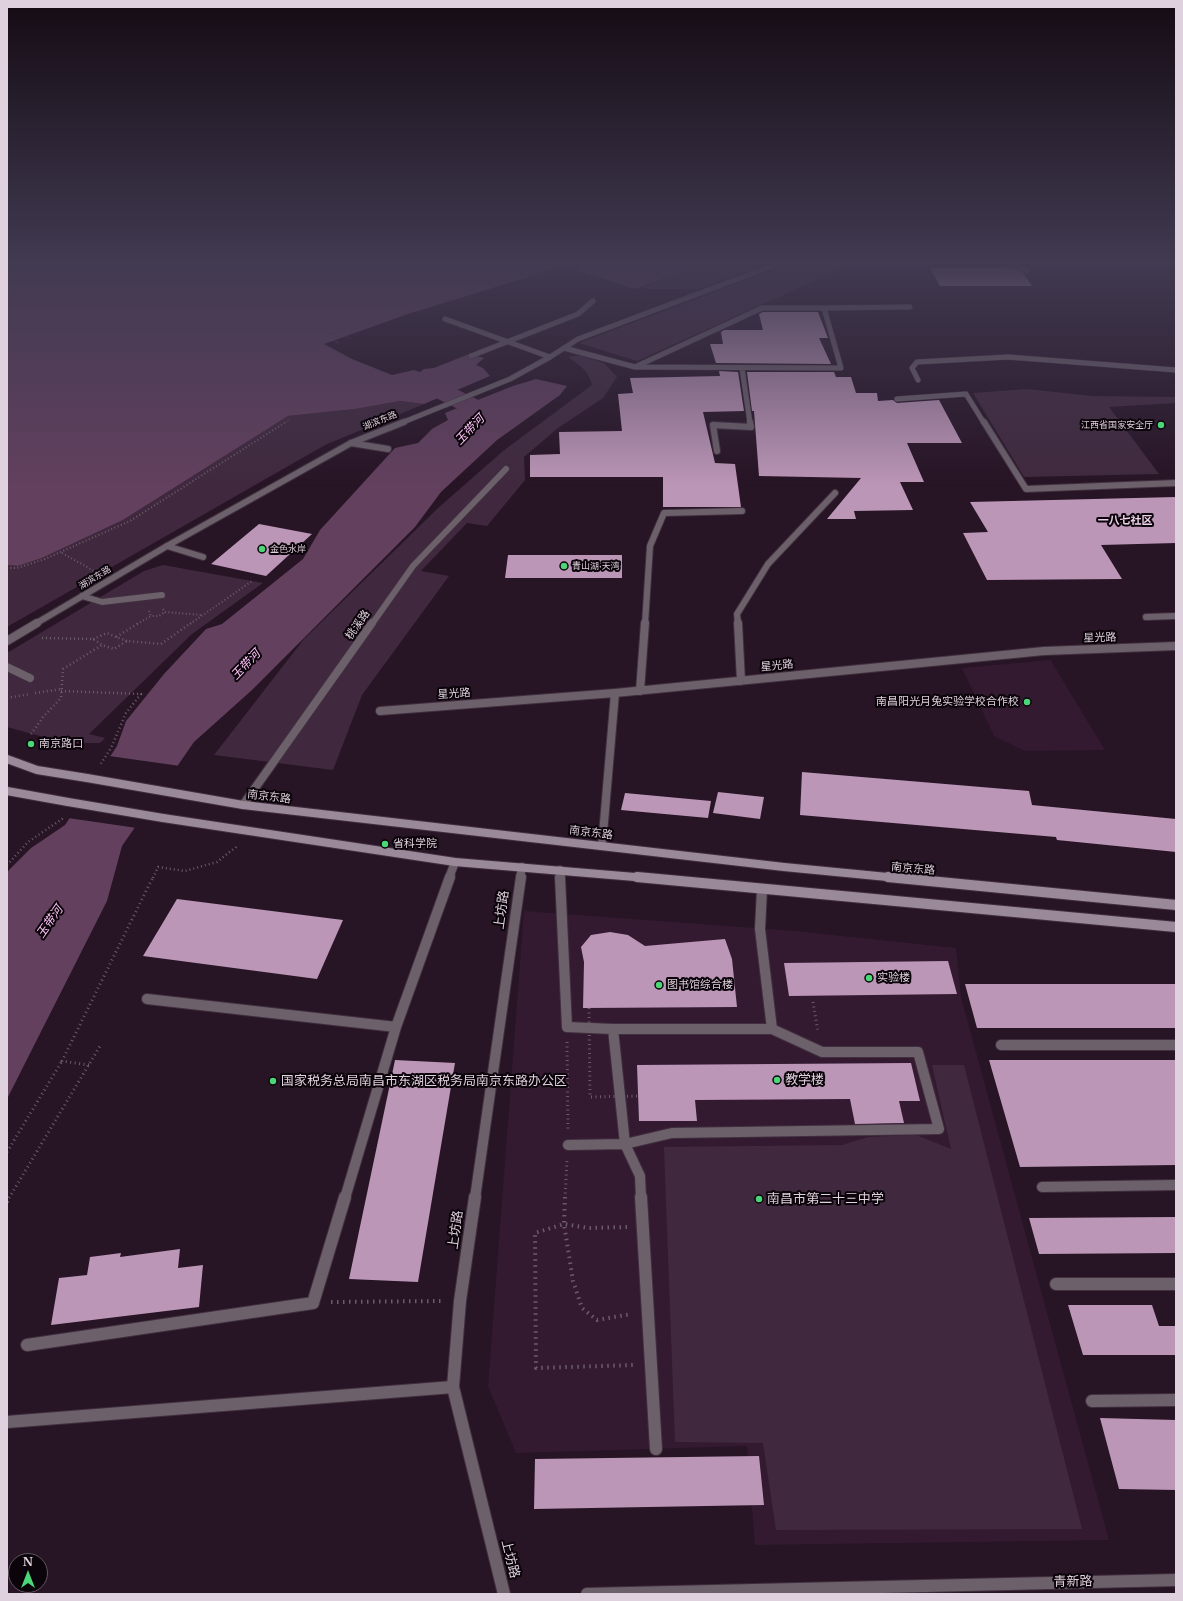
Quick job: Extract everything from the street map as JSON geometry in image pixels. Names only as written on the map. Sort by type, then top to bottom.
[{"type":"main road","name":"南京东路","points":[[7,759],[37,770],[243,805],[784,867],[1176,905]]},
{"type":"main road","points":[[7,791],[243,831],[456,862],[560,870],[1176,927]]},
{"type":"street","points":[[497,338],[550,357]]},
{"type":"street","points":[[472,356],[520,338]]},
{"type":"street","name":"湖滨东路","points":[[7,641],[167,546],[351,443],[498,384],[550,357],[581,338]]},
{"type":"street","points":[[635,368],[699,338]]},
{"type":"street","points":[[564,348],[635,368],[841,368],[832,338]]},
{"type":"street","points":[[918,380],[912,368],[918,362],[1008,357],[1176,370]]},
{"type":"street","points":[[717,451],[713,425],[751,427],[742,368]]},
{"type":"street","points":[[897,399],[966,394],[1026,489],[1176,483]]},
{"type":"street","points":[[351,443],[388,449]]},
{"type":"street","name":"桃溪路","points":[[243,805],[413,566],[506,469]]},
{"type":"street","points":[[741,681],[736,614],[768,564],[835,493]]},
{"type":"street","points":[[640,691],[650,546],[664,513],[742,511]]},
{"type":"street","points":[[167,546],[203,557]]},
{"type":"street","points":[[82,596],[102,602],[162,595]]},
{"type":"street","points":[[1146,617],[1176,616]]},
{"type":"street","name":"星光路","points":[[380,711],[615,694],[1044,651],[1176,646]]},
{"type":"street","points":[[7,667],[30,678]]},
{"type":"street","points":[[602,846],[615,694]]},
{"type":"street","points":[[27,1345],[313,1303],[396,1027],[456,862]]},
{"type":"street","name":"上坊路","points":[[504,1594],[453,1387],[460,1301],[522,867]]},
{"type":"street","points":[[560,870],[566,1027],[613,1029],[772,1029],[822,1052],[918,1052],[939,1129],[672,1133],[626,1144],[568,1145]]},
{"type":"street","points":[[762,889],[760,929],[772,1029]]},
{"type":"street","points":[[147,999],[396,1027]]},
{"type":"street","points":[[613,1029],[626,1144],[640,1176],[656,1449]]},
{"type":"street","points":[[1001,1045],[1176,1045]]},
{"type":"street","points":[[1042,1187],[1176,1185]]},
{"type":"street","points":[[1056,1284],[1176,1284]]},
{"type":"street","points":[[7,1422],[453,1387]]},
{"type":"street","points":[[1092,1401],[1176,1400]]},
{"type":"street","name":"青新路","points":[[587,1594],[1176,1580]]},
{"type":"path","points":[[327,338],[338,343]]},
{"type":"path","points":[[7,568],[17,568],[62,552],[130,520],[290,419]]},
{"type":"path","points":[[62,552],[110,580]]},
{"type":"path","points":[[38,638],[93,639],[107,633],[127,641],[161,644],[252,581]]},
{"type":"path","points":[[149,610],[151,616]]},
{"type":"path","points":[[116,637],[151,616],[159,616],[165,612]]},
{"type":"path","points":[[93,639],[102,645],[114,649],[127,641]]},
{"type":"path","points":[[31,734],[43,717],[61,698],[63,669],[102,645]]},
{"type":"path","points":[[61,691],[141,694],[126,713],[110,748],[98,767]]},
{"type":"path","points":[[7,865],[18,850],[37,835],[56,825],[69,813]]},
{"type":"path","points":[[7,1152],[62,1061],[158,866],[185,871],[217,862],[236,847],[243,831]]},
{"type":"path","points":[[813,1002],[822,1052]]},
{"type":"path","points":[[589,1008],[590,1097],[638,1096]]},
{"type":"path","points":[[566,1027],[568,1145],[564,1224],[573,1281],[582,1308],[597,1320],[648,1312]]},
{"type":"path","points":[[7,1202],[100,1046]]},
{"type":"path","points":[[62,1061],[89,1064]]},
{"type":"path","points":[[643,1226],[588,1228],[564,1224],[535,1234],[536,1368],[651,1364]]},
{"type":"path","points":[[313,1303],[460,1301]]},
{"type":"shaded area","points":[[593,338],[689,338],[637,361],[579,343]]},
{"type":"shaded area","points":[[580,355],[604,363],[617,377],[603,398],[558,428],[524,457],[525,480],[487,526],[467,523],[421,571],[449,576],[362,695],[333,770],[214,755],[304,639],[437,509],[503,451],[592,385],[586,372],[568,357]]},
{"type":"shaded area","points":[[1027,389],[1092,396],[1176,397],[1176,403],[1109,407],[1159,474],[1024,477],[973,393]]},
{"type":"shaded area","points":[[400,401],[424,404],[325,445],[7,627],[7,565],[18,566],[42,558],[123,520],[288,416],[355,409]]},
{"type":"shaded area","points":[[163,565],[263,583],[192,634],[89,734],[105,738],[100,743],[66,743],[7,727],[7,653],[144,571]]},
{"type":"shaded area","name":"南昌阳光月兔实验学校合作校","points":[[1051,660],[1105,750],[1025,751],[994,736],[962,668]]},
{"type":"shaded area","name":"南昌市第二十三中学","points":[[524,911],[795,931],[956,948],[961,997],[1109,1540],[755,1545],[747,1446],[516,1453],[488,1386]]},
{"type":"shaded area","points":[[932,1065],[964,1065],[1082,1529],[776,1530],[763,1443],[675,1442],[664,1147],[842,1145],[868,1137],[916,1135],[951,1149]]},
{"type":"water","points":[[7,338],[342,338],[324,344],[352,359],[392,375],[414,370],[420,372],[424,369],[434,368],[469,354],[484,358],[476,365],[483,368],[490,376],[424,404],[400,401],[355,409],[288,416],[123,520],[42,558],[18,566],[7,565]]},
{"type":"water","points":[[536,379],[567,386],[560,395],[497,440],[441,492],[415,527],[252,690],[194,742],[122,846],[107,901],[7,1099],[7,873],[9,870],[31,848],[65,825],[117,746],[126,721],[164,674],[206,629],[222,624],[303,559],[320,530],[395,448],[418,443],[432,429],[448,420],[445,413],[513,386]]},
{"type":"pier","points":[[109,756],[180,766],[137,828],[68,818]]},
{"type":"building","points":[[722,338],[828,338],[819,338],[831,364],[716,363],[710,344],[723,344]]},
{"type":"building","points":[[719,371],[738,372],[744,411],[703,412],[715,463],[735,464],[741,507],[663,507],[663,477],[530,477],[530,455],[560,454],[559,432],[622,431],[618,394],[633,393],[630,378],[720,376]]},
{"type":"building","points":[[747,372],[834,372],[836,377],[851,377],[856,393],[877,393],[878,401],[893,400],[897,403],[939,400],[962,443],[907,443],[924,482],[900,482],[913,510],[854,511],[856,519],[827,519],[861,478],[759,476],[754,411],[752,411]]},
{"type":"building","points":[[1176,497],[1176,543],[1101,545],[1122,579],[987,580],[963,533],[988,532],[970,502]]},
{"type":"building","name":"金色水岸","points":[[259,524],[312,534],[266,576],[211,564]]},
{"type":"building","name":"青山湖·天湾","points":[[508,555],[622,555],[622,578],[505,578]]},
{"type":"building","points":[[802,772],[1029,791],[1032,805],[1176,819],[1176,852],[1057,840],[1056,837],[800,815]]},
{"type":"building","points":[[718,792],[764,797],[760,819],[713,813]]},
{"type":"building","points":[[625,793],[711,801],[708,818],[621,810]]},
{"type":"building","points":[[177,899],[343,920],[317,979],[143,956]]},
{"type":"building","name":"图书馆综合楼","points":[[610,932],[628,935],[645,946],[725,939],[732,959],[737,1007],[583,1008],[584,962],[581,947],[591,935]]},
{"type":"building","name":"实验楼","points":[[948,961],[957,994],[789,996],[784,963]]},
{"type":"building","points":[[965,984],[1176,984],[1176,1028],[977,1028]]},
{"type":"building","points":[[395,1060],[455,1063],[418,1282],[349,1279]]},
{"type":"building","points":[[989,1060],[1176,1060],[1176,1165],[1020,1167]]},
{"type":"building","name":"教学楼","points":[[911,1063],[920,1101],[899,1101],[904,1123],[855,1124],[850,1099],[695,1100],[697,1121],[639,1121],[637,1065]]},
{"type":"building","points":[[1176,1217],[1176,1253],[1039,1254],[1029,1218]]},
{"type":"building","points":[[180,1249],[178,1268],[203,1265],[199,1307],[51,1325],[59,1278],[87,1275],[90,1257],[121,1253],[120,1257]]},
{"type":"building","points":[[1068,1305],[1152,1305],[1159,1326],[1176,1326],[1176,1355],[1083,1355]]},
{"type":"building","points":[[1100,1418],[1176,1420],[1176,1490],[1119,1489]]},
{"type":"building","points":[[759,1456],[764,1505],[534,1509],[535,1459]]},
{"type":"waterway","name":"玉带河","points":[[439,390],[486,413],[463,437]]},
{"type":"place","name":"江西省国家安全厅","points":[[1161,425]]},
{"type":"place","name":"金色水岸","points":[[262,549]]},
{"type":"place","name":"青山湖·天湾","points":[[564,566]]},
{"type":"place","name":"南昌阳光月兔实验学校合作校","points":[[1027,702]]},
{"type":"place","name":"南京路口","points":[[31,744]]},
{"type":"place","name":"省科学院","points":[[385,844]]},
{"type":"place","name":"实验楼","points":[[869,978]]},
{"type":"place","name":"图书馆综合楼","points":[[659,985]]},
{"type":"place","name":"教学楼","points":[[777,1080]]},
{"type":"place","name":"国家税务总局南昌市东湖区税务局南京东路办公区","points":[[273,1081]]},
{"type":"place","name":"南昌市第二十三中学","points":[[759,1199]]},
{"type":"district","name":"一八七社区","points":[[1125,521]]}]
